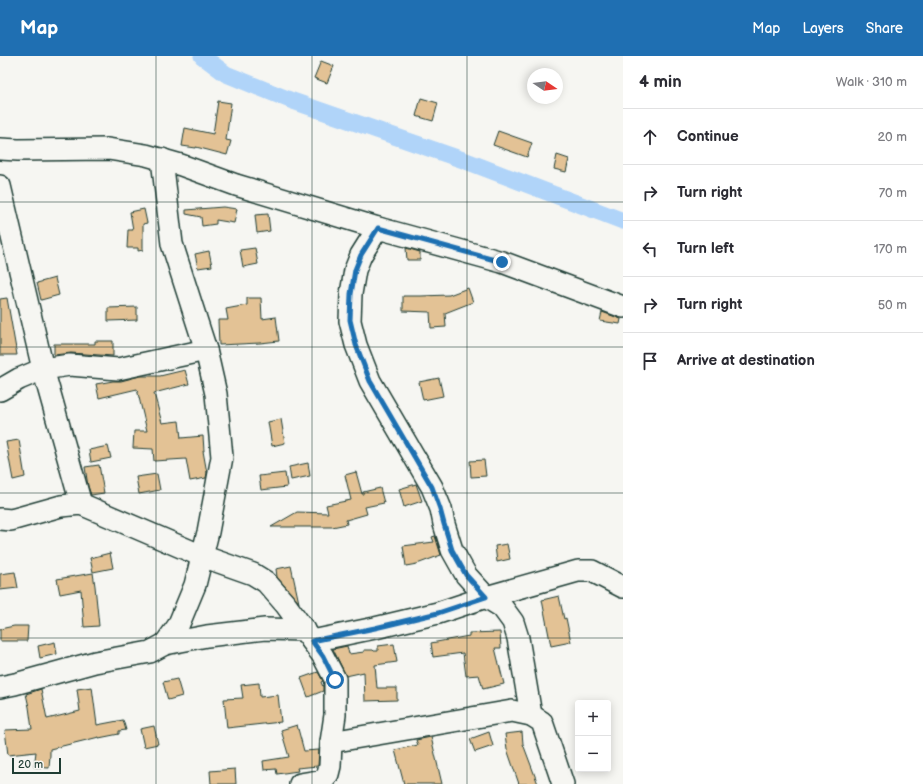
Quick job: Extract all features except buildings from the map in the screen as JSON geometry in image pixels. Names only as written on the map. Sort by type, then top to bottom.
[{"type":"street","points":[[0,149],[108,149],[162,159],[181,164],[236,185],[378,228],[502,262],[623,307]]},
{"type":"street","points":[[162,159],[172,244],[206,350],[216,394],[222,457],[208,532],[195,585],[178,626],[165,644]]},
{"type":"street","points":[[0,186],[43,369],[82,504]]},
{"type":"street","points":[[378,228],[361,255],[355,270],[351,294],[350,320],[356,345],[370,381],[432,487],[452,550],[466,575],[486,597],[502,607],[513,622],[518,638],[532,715]]},
{"type":"street","points":[[0,390],[19,378],[43,369],[70,365],[118,368],[206,350]]},
{"type":"street","points":[[0,519],[11,520],[61,506],[82,504],[202,556],[253,574],[266,582],[286,605],[323,656],[335,680],[335,715],[328,774],[324,780],[300,784]]},
{"type":"street","points":[[0,687],[95,662],[150,652],[165,644],[207,636],[265,629],[308,635],[375,628],[438,613],[486,597],[578,571],[592,571],[623,587]]},
{"type":"street","points":[[331,742],[512,711],[532,715],[542,722],[563,784]]},
{"type":"waterway","points":[[202,56],[226,74],[290,100],[466,161],[623,221]]},
{"type":"route","points":[[335,680],[323,656],[312,641],[438,613],[486,597],[466,575],[452,550],[432,487],[370,381],[356,345],[350,320],[351,294],[355,270],[361,255],[378,228],[502,262]]}]
